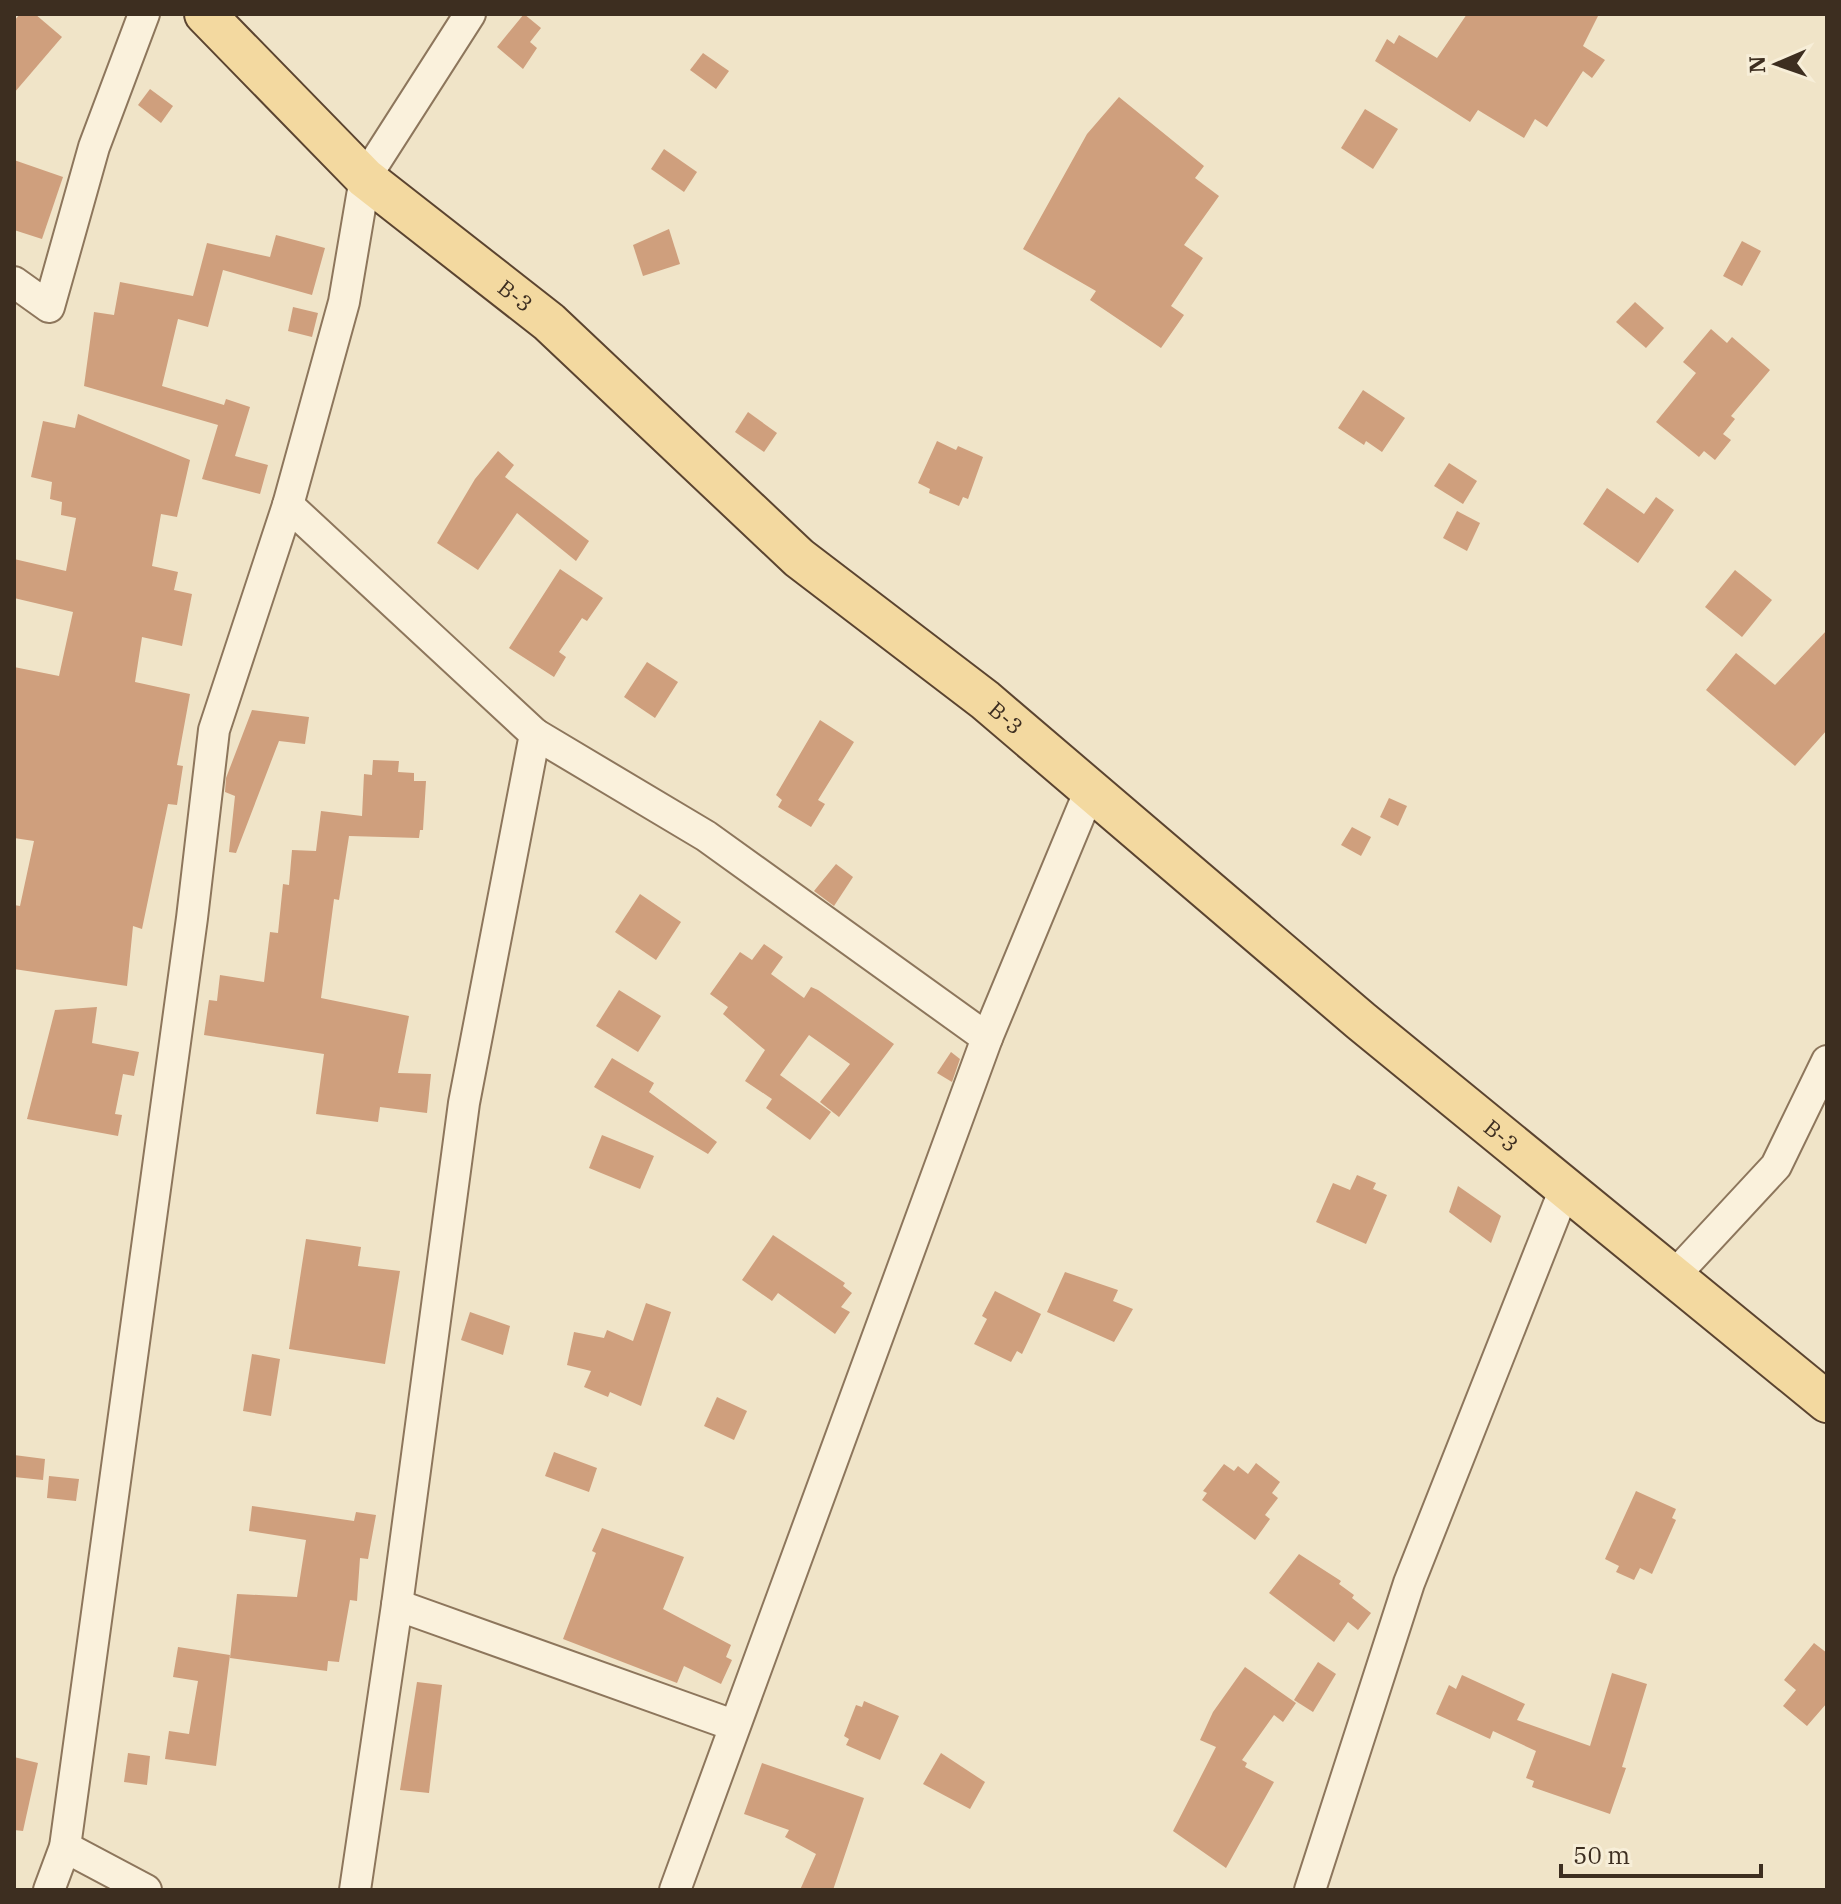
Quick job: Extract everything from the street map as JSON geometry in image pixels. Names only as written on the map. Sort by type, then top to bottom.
[{"type":"main road","name":"B-3","points":[[205,14],[365,178],[549,322],[799,558],[985,700],[1564,1191],[1827,1402]]},
{"type":"street","points":[[14,282],[49,307],[94,147],[144,14]]},
{"type":"street","points":[[49,1890],[65,1847],[188,948],[214,730],[288,505],[344,302],[365,178],[470,14]]},
{"type":"street","points":[[288,505],[535,734],[706,836],[987,1038]]},
{"type":"street","points":[[355,1890],[397,1605],[464,1103],[535,734]]},
{"type":"street","points":[[675,1890],[987,1038],[1090,790]]},
{"type":"street","points":[[1673,1277],[1776,1166],[1827,1061]]},
{"type":"street","points":[[1310,1890],[1409,1583],[1564,1191]]},
{"type":"street","points":[[397,1605],[733,1725]]},
{"type":"street","points":[[65,1847],[146,1890]]},
{"type":"building","points":[[20,14],[35,14],[62,37],[14,93],[14,21]]},
{"type":"building","points":[[524,14],[541,28],[530,42],[537,48],[523,69],[497,47]]},
{"type":"building","points":[[1467,14],[1599,14],[1583,46],[1605,60],[1592,78],[1583,71],[1547,127],[1535,119],[1524,138],[1478,110],[1470,122],[1375,61],[1387,39],[1394,44],[1399,35],[1437,58]]},
{"type":"building","points":[[703,53],[729,71],[716,89],[690,70]]},
{"type":"building","points":[[150,89],[173,106],[161,123],[138,105]]},
{"type":"building","points":[[1119,97],[1204,166],[1195,178],[1219,196],[1184,245],[1203,258],[1171,306],[1184,315],[1161,348],[1090,300],[1096,291],[1023,249],[1087,134]]},
{"type":"building","points":[[1365,109],[1398,129],[1373,169],[1341,148]]},
{"type":"building","points":[[664,149],[697,172],[684,192],[651,169]]},
{"type":"building","points":[[14,160],[63,177],[42,239],[14,230]]},
{"type":"building","points":[[669,229],[680,264],[643,276],[633,245]]},
{"type":"building","points":[[276,235],[325,248],[312,295],[223,270],[208,327],[178,319],[162,386],[224,405],[226,399],[250,407],[235,456],[268,465],[260,494],[202,479],[218,425],[84,386],[94,312],[114,315],[120,282],[193,296],[207,243],[270,257]]},
{"type":"building","points":[[1742,241],[1761,251],[1742,286],[1723,276]]},
{"type":"building","points":[[1635,302],[1664,328],[1646,348],[1616,322]]},
{"type":"building","points":[[293,307],[318,313],[312,337],[288,331]]},
{"type":"building","points":[[1711,329],[1727,343],[1732,337],[1770,370],[1731,416],[1735,419],[1723,434],[1731,440],[1715,460],[1704,451],[1699,457],[1656,422],[1696,373],[1683,362]]},
{"type":"building","points":[[1363,390],[1405,418],[1382,452],[1366,441],[1364,445],[1338,428]]},
{"type":"building","points":[[748,412],[777,433],[764,452],[735,432]]},
{"type":"building","points":[[78,414],[190,460],[177,517],[161,514],[152,566],[178,572],[174,590],[192,594],[182,646],[142,637],[135,682],[190,694],[177,765],[183,766],[177,805],[168,804],[142,929],[133,926],[127,986],[14,969],[14,905],[20,906],[34,841],[14,838],[14,667],[59,676],[73,612],[14,598],[14,559],[66,571],[76,518],[61,515],[62,502],[50,499],[52,482],[31,477],[43,421],[75,428]]},
{"type":"building","points":[[937,441],[983,457],[968,499],[963,497],[959,506],[929,493],[930,489],[918,483]]},
{"type":"building","points":[[498,451],[514,465],[505,477],[589,541],[576,561],[517,513],[478,570],[437,543],[475,479]]},
{"type":"building","points":[[1449,463],[1477,481],[1463,504],[1434,486]]},
{"type":"building","points":[[1607,488],[1644,514],[1656,497],[1674,510],[1638,563],[1583,524]]},
{"type":"building","points":[[1457,511],[1480,523],[1467,551],[1443,538]]},
{"type":"building","points":[[560,569],[603,598],[587,621],[582,618],[559,652],[566,657],[554,677],[509,648]]},
{"type":"building","points":[[1735,570],[1772,600],[1742,637],[1705,607]]},
{"type":"building","points":[[1827,630],[1827,730],[1795,766],[1706,690],[1736,653],[1775,685]]},
{"type":"building","points":[[647,662],[678,682],[655,718],[624,697]]},
{"type":"building","points":[[252,710],[309,717],[305,744],[279,741],[236,853],[229,852],[235,796],[225,792],[226,778]]},
{"type":"building","points":[[820,720],[854,742],[818,800],[825,804],[811,827],[778,807],[782,800],[776,795]]},
{"type":"building","points":[[373,760],[399,761],[398,772],[414,773],[414,781],[426,781],[423,830],[420,830],[419,838],[349,836],[339,900],[334,899],[321,998],[409,1016],[398,1073],[431,1074],[427,1113],[380,1107],[378,1122],[316,1114],[324,1054],[204,1035],[209,1000],[217,1001],[220,975],[264,982],[270,932],[278,933],[283,884],[289,885],[292,850],[316,851],[321,811],[362,816],[364,774],[372,775]]},
{"type":"building","points":[[1389,798],[1407,806],[1398,826],[1380,817]]},
{"type":"building","points":[[1352,827],[1371,837],[1361,856],[1341,845]]},
{"type":"building","points":[[836,864],[853,877],[834,906],[814,891]]},
{"type":"building","points":[[640,894],[681,922],[656,960],[615,932]]},
{"type":"building","points":[[764,944],[783,957],[771,974],[804,998],[811,987],[818,990],[894,1044],[839,1117],[820,1102],[850,1064],[809,1035],[780,1075],[831,1112],[810,1140],[766,1108],[772,1099],[745,1081],[765,1050],[723,1014],[728,1007],[710,994],[740,952],[752,960]]},
{"type":"building","points":[[619,990],[661,1016],[638,1052],[596,1026]]},
{"type":"building","points":[[97,1007],[92,1043],[139,1052],[134,1076],[123,1074],[115,1114],[122,1115],[118,1136],[27,1119],[55,1010]]},
{"type":"building","points":[[951,1052],[960,1059],[952,1082],[937,1073]]},
{"type":"building","points":[[612,1058],[654,1083],[649,1092],[717,1142],[708,1154],[594,1087]]},
{"type":"building","points":[[602,1135],[654,1156],[640,1189],[589,1168]]},
{"type":"building","points":[[1357,1175],[1376,1183],[1373,1189],[1387,1195],[1366,1244],[1316,1222],[1333,1183],[1350,1190]]},
{"type":"building","points":[[1458,1186],[1501,1216],[1491,1243],[1449,1212]]},
{"type":"building","points":[[773,1235],[845,1283],[843,1286],[852,1293],[841,1307],[850,1312],[835,1334],[778,1293],[772,1301],[742,1280]]},
{"type":"building","points":[[306,1239],[361,1247],[358,1266],[400,1271],[385,1364],[289,1349]]},
{"type":"building","points":[[1065,1272],[1118,1290],[1113,1301],[1133,1309],[1114,1342],[1047,1312]]},
{"type":"building","points":[[995,1291],[1041,1314],[1022,1354],[1017,1351],[1011,1362],[974,1344],[987,1319],[982,1316]]},
{"type":"building","points":[[646,1303],[671,1312],[641,1406],[610,1392],[608,1397],[584,1387],[591,1371],[567,1365],[574,1332],[604,1338],[607,1330],[633,1341]]},
{"type":"building","points":[[470,1312],[510,1326],[503,1355],[461,1340]]},
{"type":"building","points":[[252,1354],[280,1359],[271,1416],[243,1411]]},
{"type":"building","points":[[717,1397],[747,1411],[734,1440],[704,1426]]},
{"type":"building","points":[[554,1452],[597,1468],[589,1492],[545,1476]]},
{"type":"building","points":[[14,1455],[45,1459],[43,1480],[14,1477]]},
{"type":"building","points":[[1256,1463],[1280,1482],[1272,1493],[1278,1498],[1265,1515],[1270,1519],[1255,1540],[1202,1500],[1207,1493],[1203,1491],[1224,1464],[1234,1471],[1238,1466],[1248,1474]]},
{"type":"building","points":[[49,1476],[79,1479],[76,1501],[47,1498]]},
{"type":"building","points":[[1636,1491],[1676,1509],[1672,1518],[1676,1520],[1652,1574],[1640,1568],[1634,1580],[1616,1572],[1619,1566],[1605,1559]]},
{"type":"building","points":[[252,1506],[354,1521],[356,1512],[376,1515],[368,1559],[360,1558],[357,1601],[350,1600],[339,1662],[328,1661],[327,1671],[230,1658],[237,1594],[297,1597],[306,1540],[249,1531]]},
{"type":"building","points":[[602,1528],[684,1557],[663,1609],[731,1645],[726,1657],[732,1660],[721,1684],[684,1666],[677,1683],[563,1639],[596,1553],[592,1551]]},
{"type":"building","points":[[1299,1554],[1341,1581],[1339,1584],[1354,1595],[1352,1598],[1371,1613],[1358,1630],[1348,1622],[1334,1642],[1269,1593]]},
{"type":"building","points":[[1814,1643],[1827,1653],[1827,1703],[1807,1726],[1783,1706],[1796,1690],[1784,1680]]},
{"type":"building","points":[[178,1647],[230,1655],[216,1766],[165,1759],[169,1731],[189,1734],[198,1681],[173,1677]]},
{"type":"building","points":[[1318,1662],[1336,1674],[1313,1712],[1294,1700]]},
{"type":"building","points":[[1245,1667],[1296,1703],[1283,1722],[1274,1715],[1242,1760],[1247,1763],[1245,1767],[1274,1782],[1226,1868],[1173,1831],[1216,1747],[1200,1740],[1213,1712]]},
{"type":"building","points":[[1612,1673],[1647,1684],[1622,1767],[1626,1768],[1610,1814],[1532,1787],[1534,1781],[1526,1778],[1536,1751],[1493,1731],[1490,1739],[1436,1714],[1449,1685],[1456,1689],[1462,1675],[1525,1704],[1517,1720],[1590,1746]]},
{"type":"building","points":[[417,1682],[442,1685],[429,1793],[400,1790]]},
{"type":"building","points":[[864,1701],[899,1716],[880,1760],[846,1745],[849,1739],[844,1736],[856,1705],[862,1707]]},
{"type":"building","points":[[128,1753],[150,1756],[147,1785],[124,1782]]},
{"type":"building","points":[[941,1753],[985,1782],[970,1809],[923,1784]]},
{"type":"building","points":[[14,1757],[38,1763],[23,1831],[14,1830]]},
{"type":"building","points":[[762,1763],[864,1798],[833,1890],[800,1890],[816,1854],[785,1837],[789,1830],[744,1814]]}]
